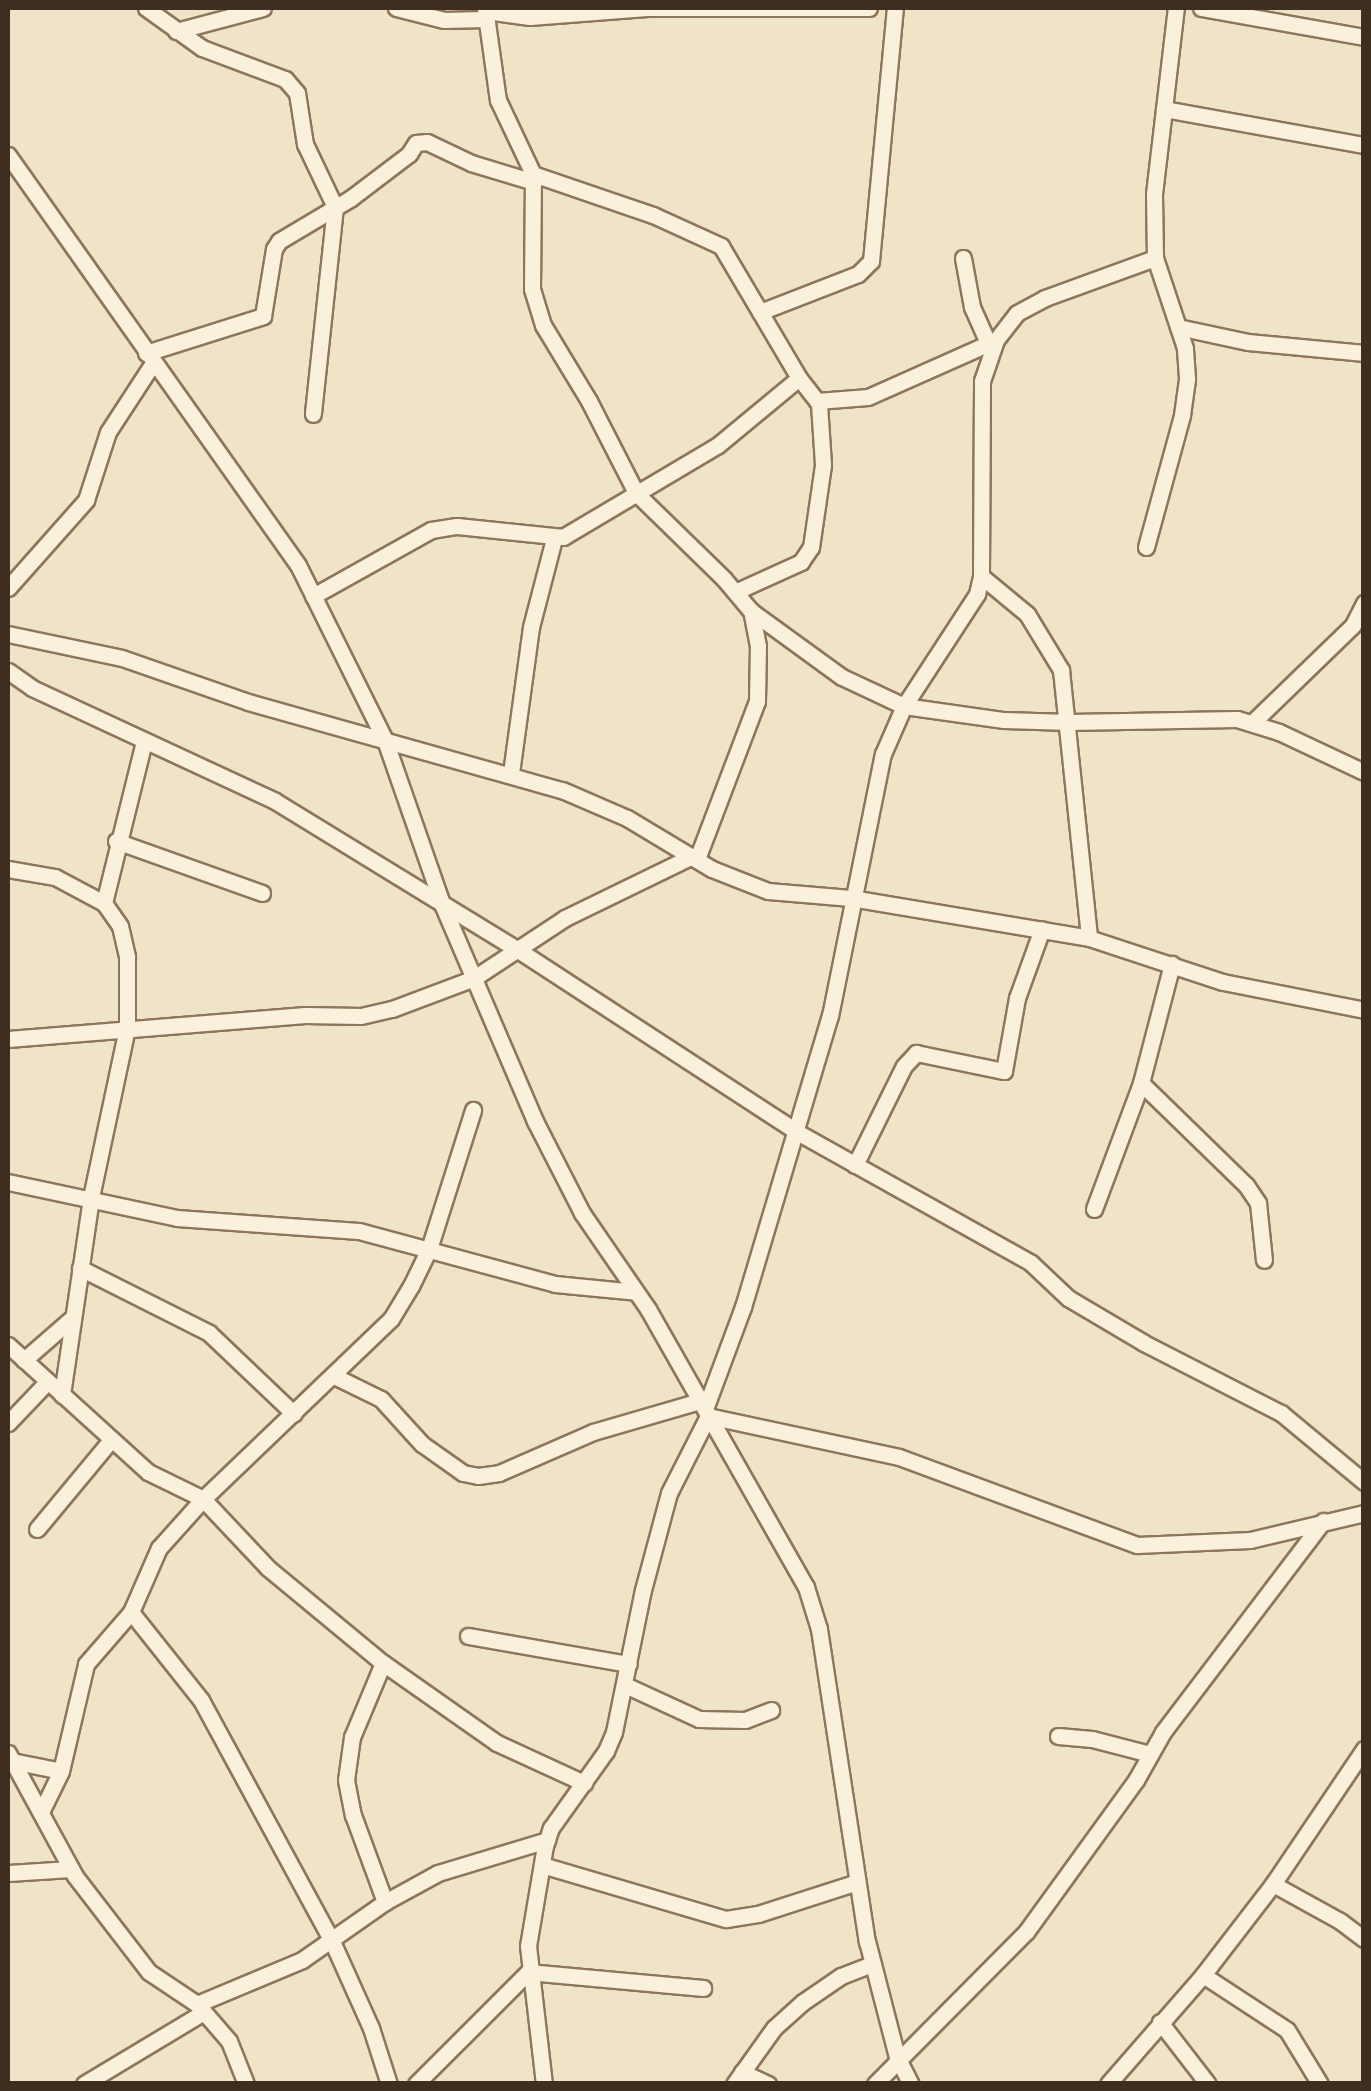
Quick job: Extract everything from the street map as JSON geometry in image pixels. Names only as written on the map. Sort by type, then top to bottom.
[{"type":"street","points":[[146,8],[202,48],[292,84],[305,144],[336,207],[313,414]]},
{"type":"street","points":[[176,30],[263,8]]},
{"type":"street","points":[[396,8],[444,20],[486,12],[530,17],[647,8],[869,8]]},
{"type":"street","points":[[760,312],[858,274],[870,261],[895,8]]},
{"type":"street","points":[[1146,547],[1182,415],[1187,378],[1178,327],[1156,258],[1154,194],[1176,8]]},
{"type":"street","points":[[1201,8],[1364,37]]},
{"type":"street","points":[[486,12],[498,100],[534,178],[534,304],[636,493],[751,611],[842,677],[904,706],[1004,720],[1237,718],[1364,772]]},
{"type":"street","points":[[1164,110],[1364,145]]},
{"type":"street","points":[[8,588],[86,500],[108,432],[154,364],[263,316],[279,241],[336,207],[421,142],[493,171],[534,178],[712,240],[726,252],[799,378],[817,401],[824,465],[811,547],[801,562],[735,592]]},
{"type":"street","points":[[8,155],[298,565],[385,740],[442,904],[535,1121],[582,1213],[636,1292],[814,1604],[873,1964],[897,2056],[910,2084]]},
{"type":"street","points":[[544,2084],[528,1972],[547,1840],[606,1750],[625,1686],[669,1492],[724,1364],[834,1002],[851,898],[883,754],[904,706],[966,613],[981,576],[981,396],[992,342],[972,307],[963,258]]},
{"type":"street","points":[[817,401],[868,398],[992,342],[1017,313],[1031,306],[1156,258]]},
{"type":"street","points":[[1178,327],[1248,342],[1364,353]]},
{"type":"street","points":[[314,596],[431,530],[457,526],[554,539],[718,445],[799,378]]},
{"type":"street","points":[[511,773],[531,627],[554,539]]},
{"type":"street","points":[[981,576],[1039,628],[1060,670],[1070,722],[1088,938]]},
{"type":"street","points":[[1253,722],[1353,625],[1364,603]]},
{"type":"street","points":[[8,1038],[362,1016],[392,1010],[474,978],[564,918],[694,858],[756,701],[758,646],[751,611]]},
{"type":"street","points":[[8,620],[12,635],[122,658],[248,702],[511,773],[627,818],[694,858],[768,891],[851,898],[1088,938],[1223,982],[1364,1010]]},
{"type":"street","points":[[8,671],[15,684],[275,801],[515,948],[797,1132],[1031,1264],[1068,1298],[1144,1343],[1264,1402],[1364,1482]]},
{"type":"street","points":[[104,904],[116,841],[144,741]]},
{"type":"street","points":[[116,841],[262,893]]},
{"type":"street","points":[[8,869],[68,882],[104,904],[120,926],[127,957],[126,1028],[91,1198],[62,1396]]},
{"type":"street","points":[[856,1164],[904,1066],[916,1054],[1004,1071],[1017,998],[1042,929]]},
{"type":"street","points":[[1094,1209],[1141,1082],[1172,964]]},
{"type":"street","points":[[1141,1082],[1246,1185],[1258,1203],[1264,1260]]},
{"type":"street","points":[[42,1810],[61,1770],[86,1664],[130,1612],[160,1548],[203,1499],[391,1319],[429,1249],[473,1110]]},
{"type":"street","points":[[8,1182],[177,1218],[359,1231],[555,1284],[636,1292]]},
{"type":"street","points":[[80,1268],[209,1333],[294,1414]]},
{"type":"street","points":[[24,1360],[71,1318]]},
{"type":"street","points":[[8,1346],[148,1472],[203,1499],[268,1568],[383,1662],[496,1743],[584,1782]]},
{"type":"street","points":[[334,1376],[381,1399],[396,1411],[422,1444],[462,1473],[478,1476],[499,1473],[594,1432],[704,1409],[899,1458],[1138,1544],[1250,1540],[1364,1513]]},
{"type":"street","points":[[8,1423],[47,1382]]},
{"type":"street","points":[[37,1529],[111,1440]]},
{"type":"street","points":[[875,2084],[897,2056],[1012,1950],[1136,1780],[1150,1754],[1323,1521]]},
{"type":"street","points":[[130,1612],[201,1700],[331,1939],[371,2028],[389,2084]]},
{"type":"street","points":[[468,1636],[628,1664]]},
{"type":"street","points":[[383,1662],[352,1737],[346,1780],[353,1815],[385,1902]]},
{"type":"street","points":[[625,1686],[698,1719],[745,1720],[772,1710]]},
{"type":"street","points":[[1058,1736],[1092,1739],[1150,1754]]},
{"type":"street","points":[[1108,2084],[1203,1974],[1273,1884],[1357,1771],[1364,1749]]},
{"type":"street","points":[[10,1757],[61,1770]]},
{"type":"street","points":[[10,1757],[71,1870],[149,1972],[201,2008],[239,2058],[246,2084]]},
{"type":"street","points":[[84,2084],[201,2008],[276,1973],[385,1902],[438,1873],[547,1840]]},
{"type":"street","points":[[542,1865],[726,1919],[758,1914],[857,1882]]},
{"type":"street","points":[[8,1873],[71,1870]]},
{"type":"street","points":[[1273,1884],[1340,1920],[1364,1940]]},
{"type":"street","points":[[768,2084],[738,2078],[774,2028],[841,1976],[873,1964]]},
{"type":"street","points":[[528,1972],[703,1988]]},
{"type":"street","points":[[416,2084],[528,1972]]},
{"type":"street","points":[[1203,1974],[1287,2030],[1320,2084]]},
{"type":"street","points":[[1160,2022],[1208,2084]]}]
